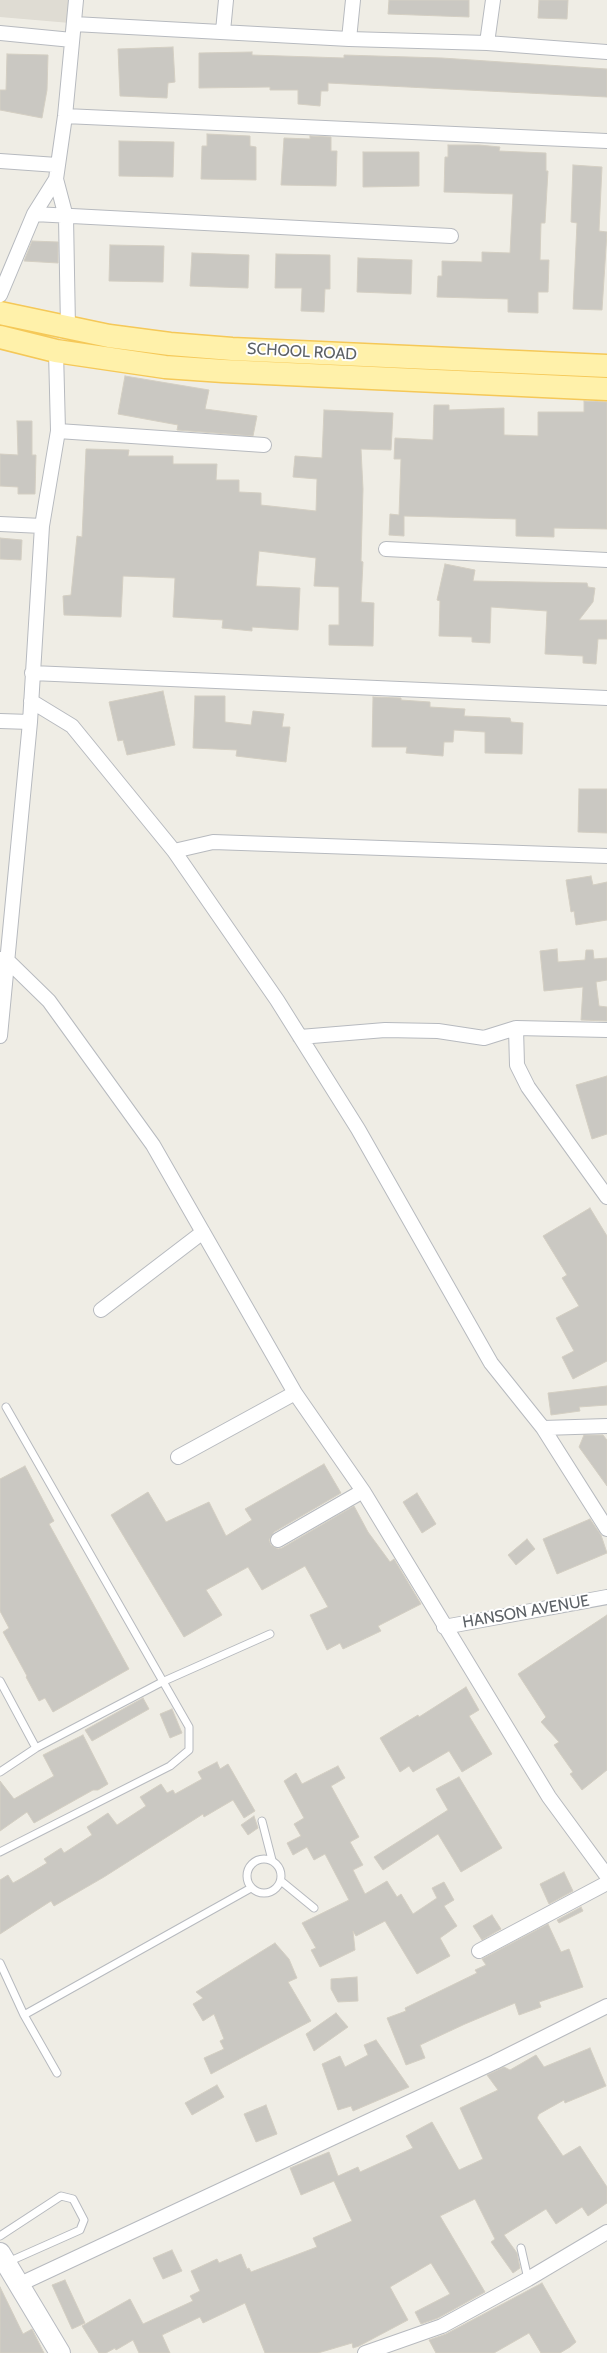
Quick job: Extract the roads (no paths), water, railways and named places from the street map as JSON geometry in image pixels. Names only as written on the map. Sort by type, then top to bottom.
[{"type":"main road","name":"SCHOOL ROAD","points":[[0,313],[109,336],[170,344],[232,349],[607,366]]},
{"type":"main road","name":"SCHOOL ROAD","points":[[0,337],[56,351],[223,372],[607,388]]},
{"type":"street","points":[[68,328],[66,217],[56,179],[65,116],[76,0]]},
{"type":"street","points":[[224,31],[226,0]]},
{"type":"street","points":[[349,39],[353,0]]},
{"type":"street","points":[[487,43],[493,0]]},
{"type":"street","points":[[74,24],[349,39],[487,43],[607,52]]},
{"type":"street","points":[[0,33],[72,40]]},
{"type":"street","points":[[65,116],[607,141]]},
{"type":"street","points":[[0,161],[57,165]]},
{"type":"street","points":[[0,295],[34,214],[56,179]]},
{"type":"street","points":[[34,214],[451,236]]},
{"type":"street","points":[[0,1036],[3,959],[30,722],[42,526],[58,431],[56,351]]},
{"type":"street","points":[[58,431],[264,445]]},
{"type":"street","points":[[0,524],[42,526]]},
{"type":"street","points":[[386,549],[607,560]]},
{"type":"street","points":[[32,673],[607,698]]},
{"type":"street","points":[[31,701],[72,726],[174,851],[300,1037],[358,1129],[491,1363],[542,1428],[607,1529]]},
{"type":"street","points":[[0,721],[30,722]]},
{"type":"street","points":[[174,851],[213,842],[607,856]]},
{"type":"street","points":[[3,959],[49,1001],[153,1145],[295,1393],[363,1491],[549,1797],[607,1876]]},
{"type":"street","points":[[300,1037],[386,1030],[438,1032],[484,1038],[516,1028],[607,1030]]},
{"type":"street","points":[[516,1028],[517,1065],[528,1087],[607,1197]]},
{"type":"street","points":[[101,1310],[203,1232]]},
{"type":"street","points":[[178,1457],[295,1393]]},
{"type":"street","points":[[542,1428],[607,1426]]},
{"type":"street","points":[[278,1540],[363,1491]]},
{"type":"street","name":"HANSON AVENUE","points":[[444,1627],[607,1597]]},
{"type":"street","points":[[479,1951],[607,1883]]},
{"type":"street","points":[[18,2285],[495,2062],[607,2006]]},
{"type":"street","points":[[365,2353],[442,2326],[528,2279],[607,2232]]},
{"type":"street","points":[[3,2258],[60,2353]]},
{"type":"lane","points":[[0,1852],[170,1766],[189,1750],[189,1727],[6,1407]]},
{"type":"lane","points":[[0,1772],[36,1748],[162,1682],[270,1634]]},
{"type":"lane","points":[[0,1681],[36,1748]]},
{"type":"lane","points":[[262,1821],[272,1860],[280,1869],[281,1881],[273,1891],[261,1894],[251,1888],[246,1877],[250,1865],[260,1859],[272,1860]]},
{"type":"lane","points":[[281,1881],[314,1908]]},
{"type":"lane","points":[[24,2015],[251,1888]]},
{"type":"lane","points":[[0,1963],[24,2015],[57,2074]]},
{"type":"lane","points":[[0,2236],[61,2196],[73,2199],[84,2220],[80,2230],[3,2258]]},
{"type":"lane","points":[[521,2248],[528,2279]]}]
